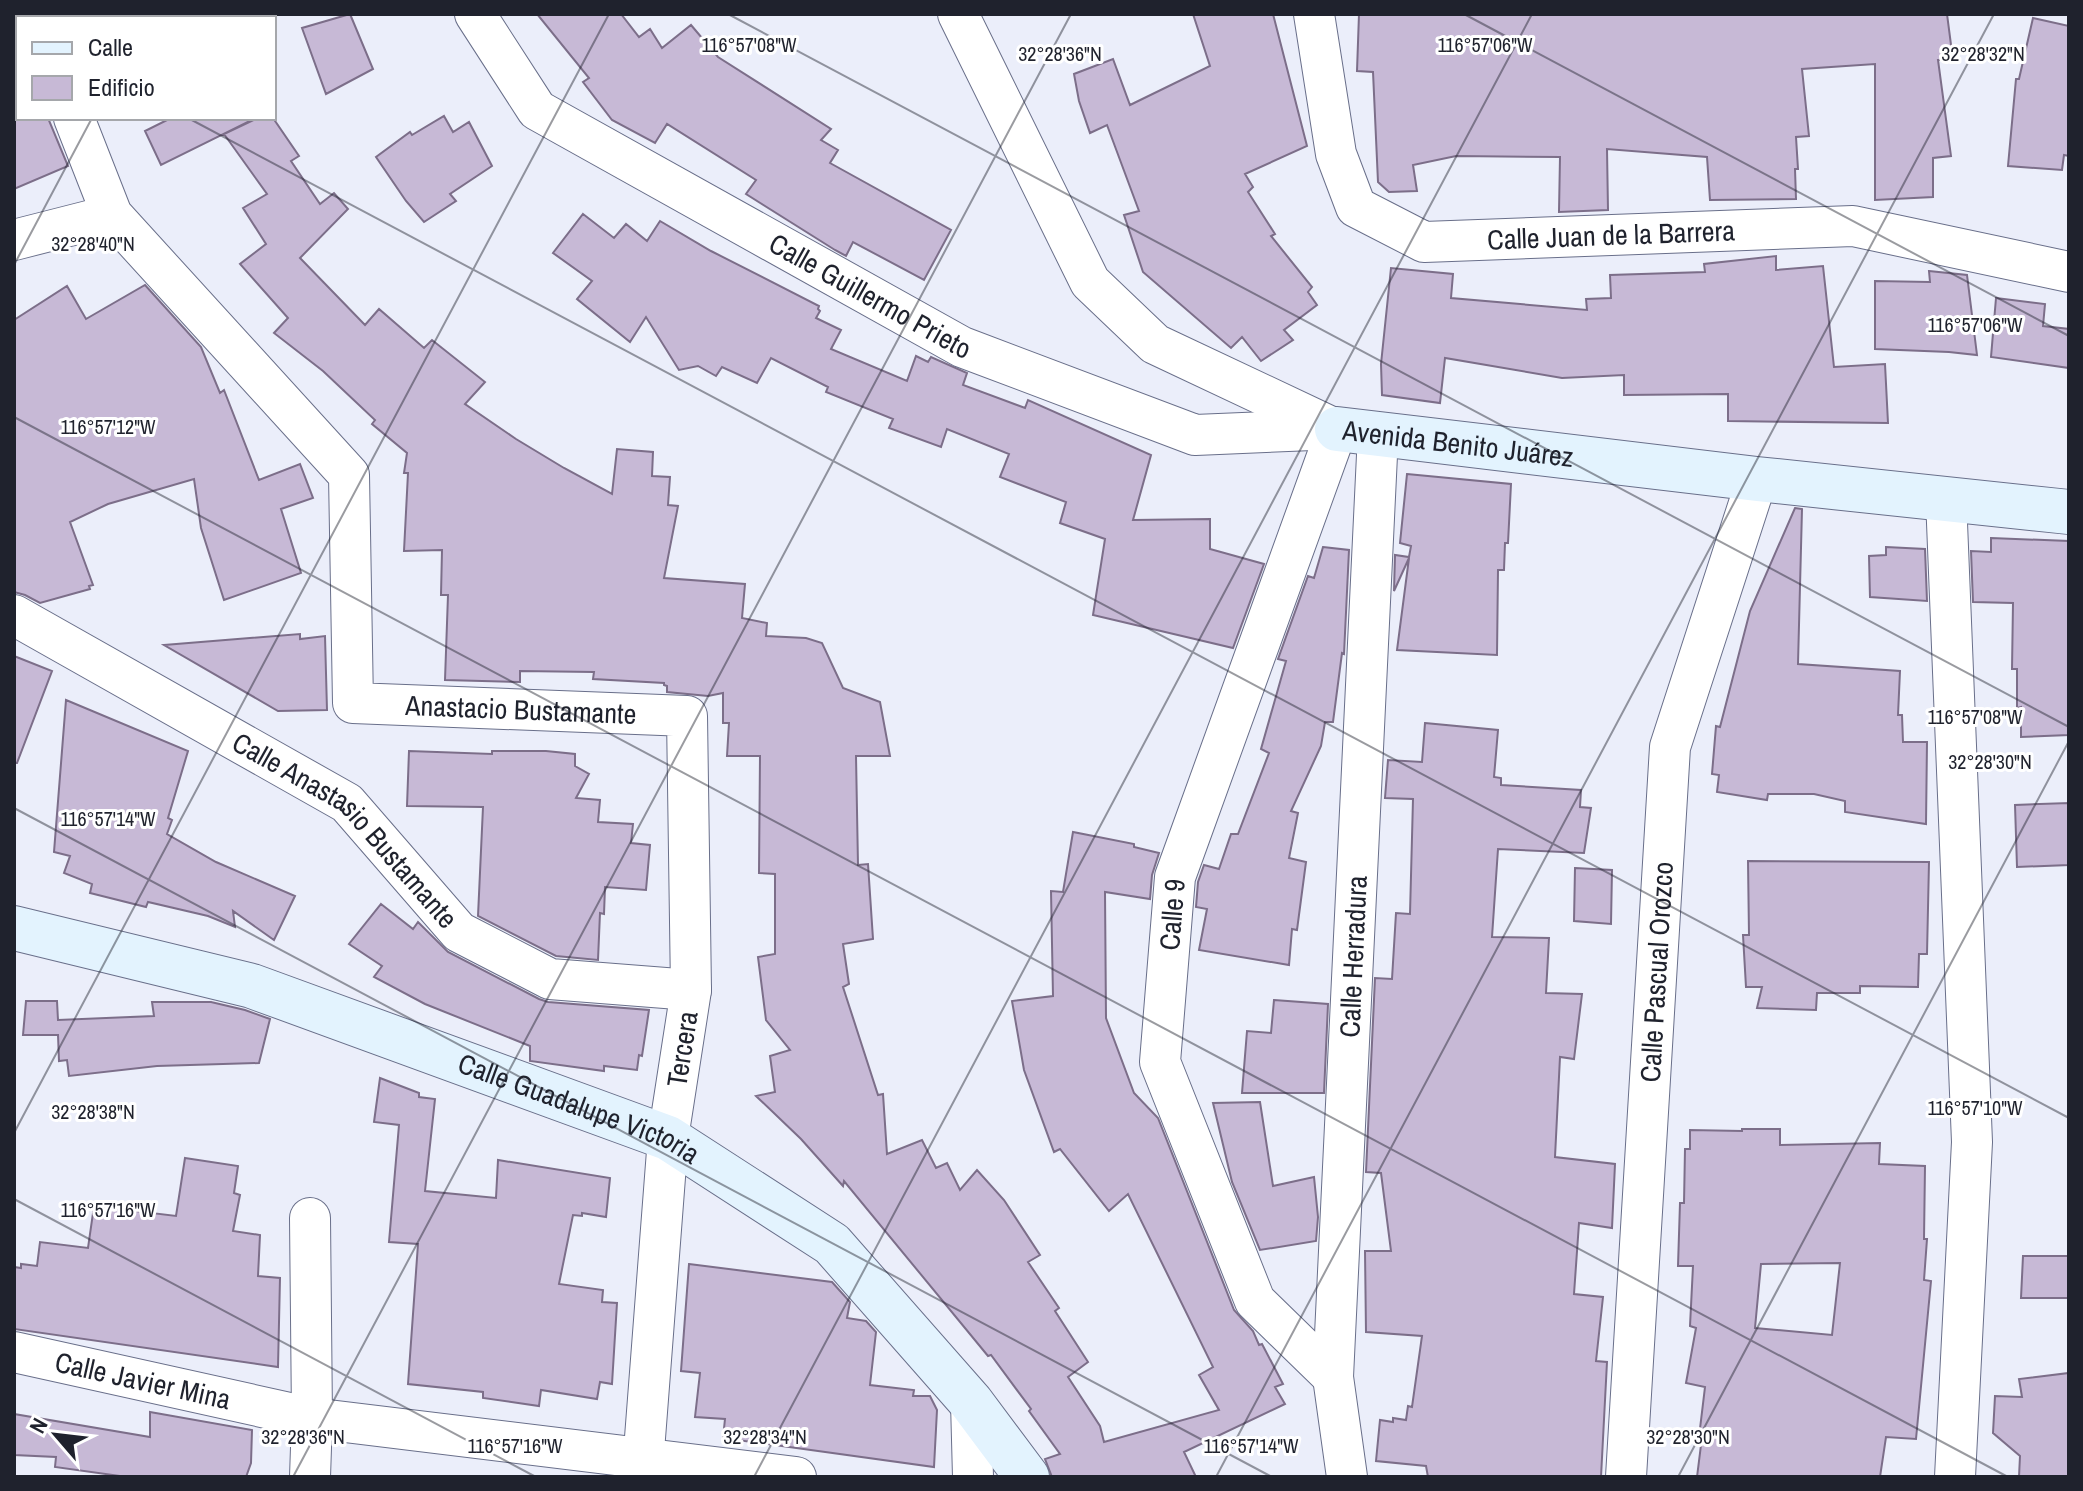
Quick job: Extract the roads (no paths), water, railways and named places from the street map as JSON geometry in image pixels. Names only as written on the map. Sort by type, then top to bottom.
[{"type":"street","name":"Calle Guillermo Prieto","points":[[475,14],[537,110],[962,347],[1195,435],[1358,431]]},
{"type":"street","name":"Avenida Benito Juárez","points":[[958,14],[1090,282],[1155,344],[1358,431],[1757,479],[2069,512]]},
{"type":"street","name":"Calle Juan de la Barrera","points":[[1314,14],[1336,154],[1356,207],[1424,242],[1853,226],[2069,272]]},
{"type":"street","points":[[14,240],[112,215],[75,120]]},
{"type":"street","name":"Anastacio Bustamante","points":[[112,215],[349,475],[353,703],[687,716]]},
{"type":"street","name":"Calle Herradura","points":[[1347,1477],[1333,1377],[1358,431]]},
{"type":"street","name":"Calle 9","points":[[1333,1377],[1255,1301],[1160,1062],[1175,877],[1358,431]]},
{"type":"street","name":"Calle Pascual Orozco","points":[[1626,1477],[1670,747],[1757,479]]},
{"type":"street","points":[[1946,498],[1972,1142],[1955,1477]]},
{"type":"street","name":"Calle Anastasio Bustamante","points":[[14,615],[347,803],[459,932],[550,979],[691,990]]},
{"type":"street","name":"Tercera","points":[[642,1468],[668,1138],[691,990],[687,716]]},
{"type":"street","name":"Calle Guadalupe Victoria","points":[[14,928],[252,986],[668,1138],[832,1244],[971,1402],[1027,1477]]},
{"type":"street","points":[[310,1218],[310,1477]]},
{"type":"street","name":"Calle Javier Mina","points":[[14,1352],[312,1418],[642,1468],[796,1477]]},
{"type":"street","points":[[971,1402],[973,1477]]}]
